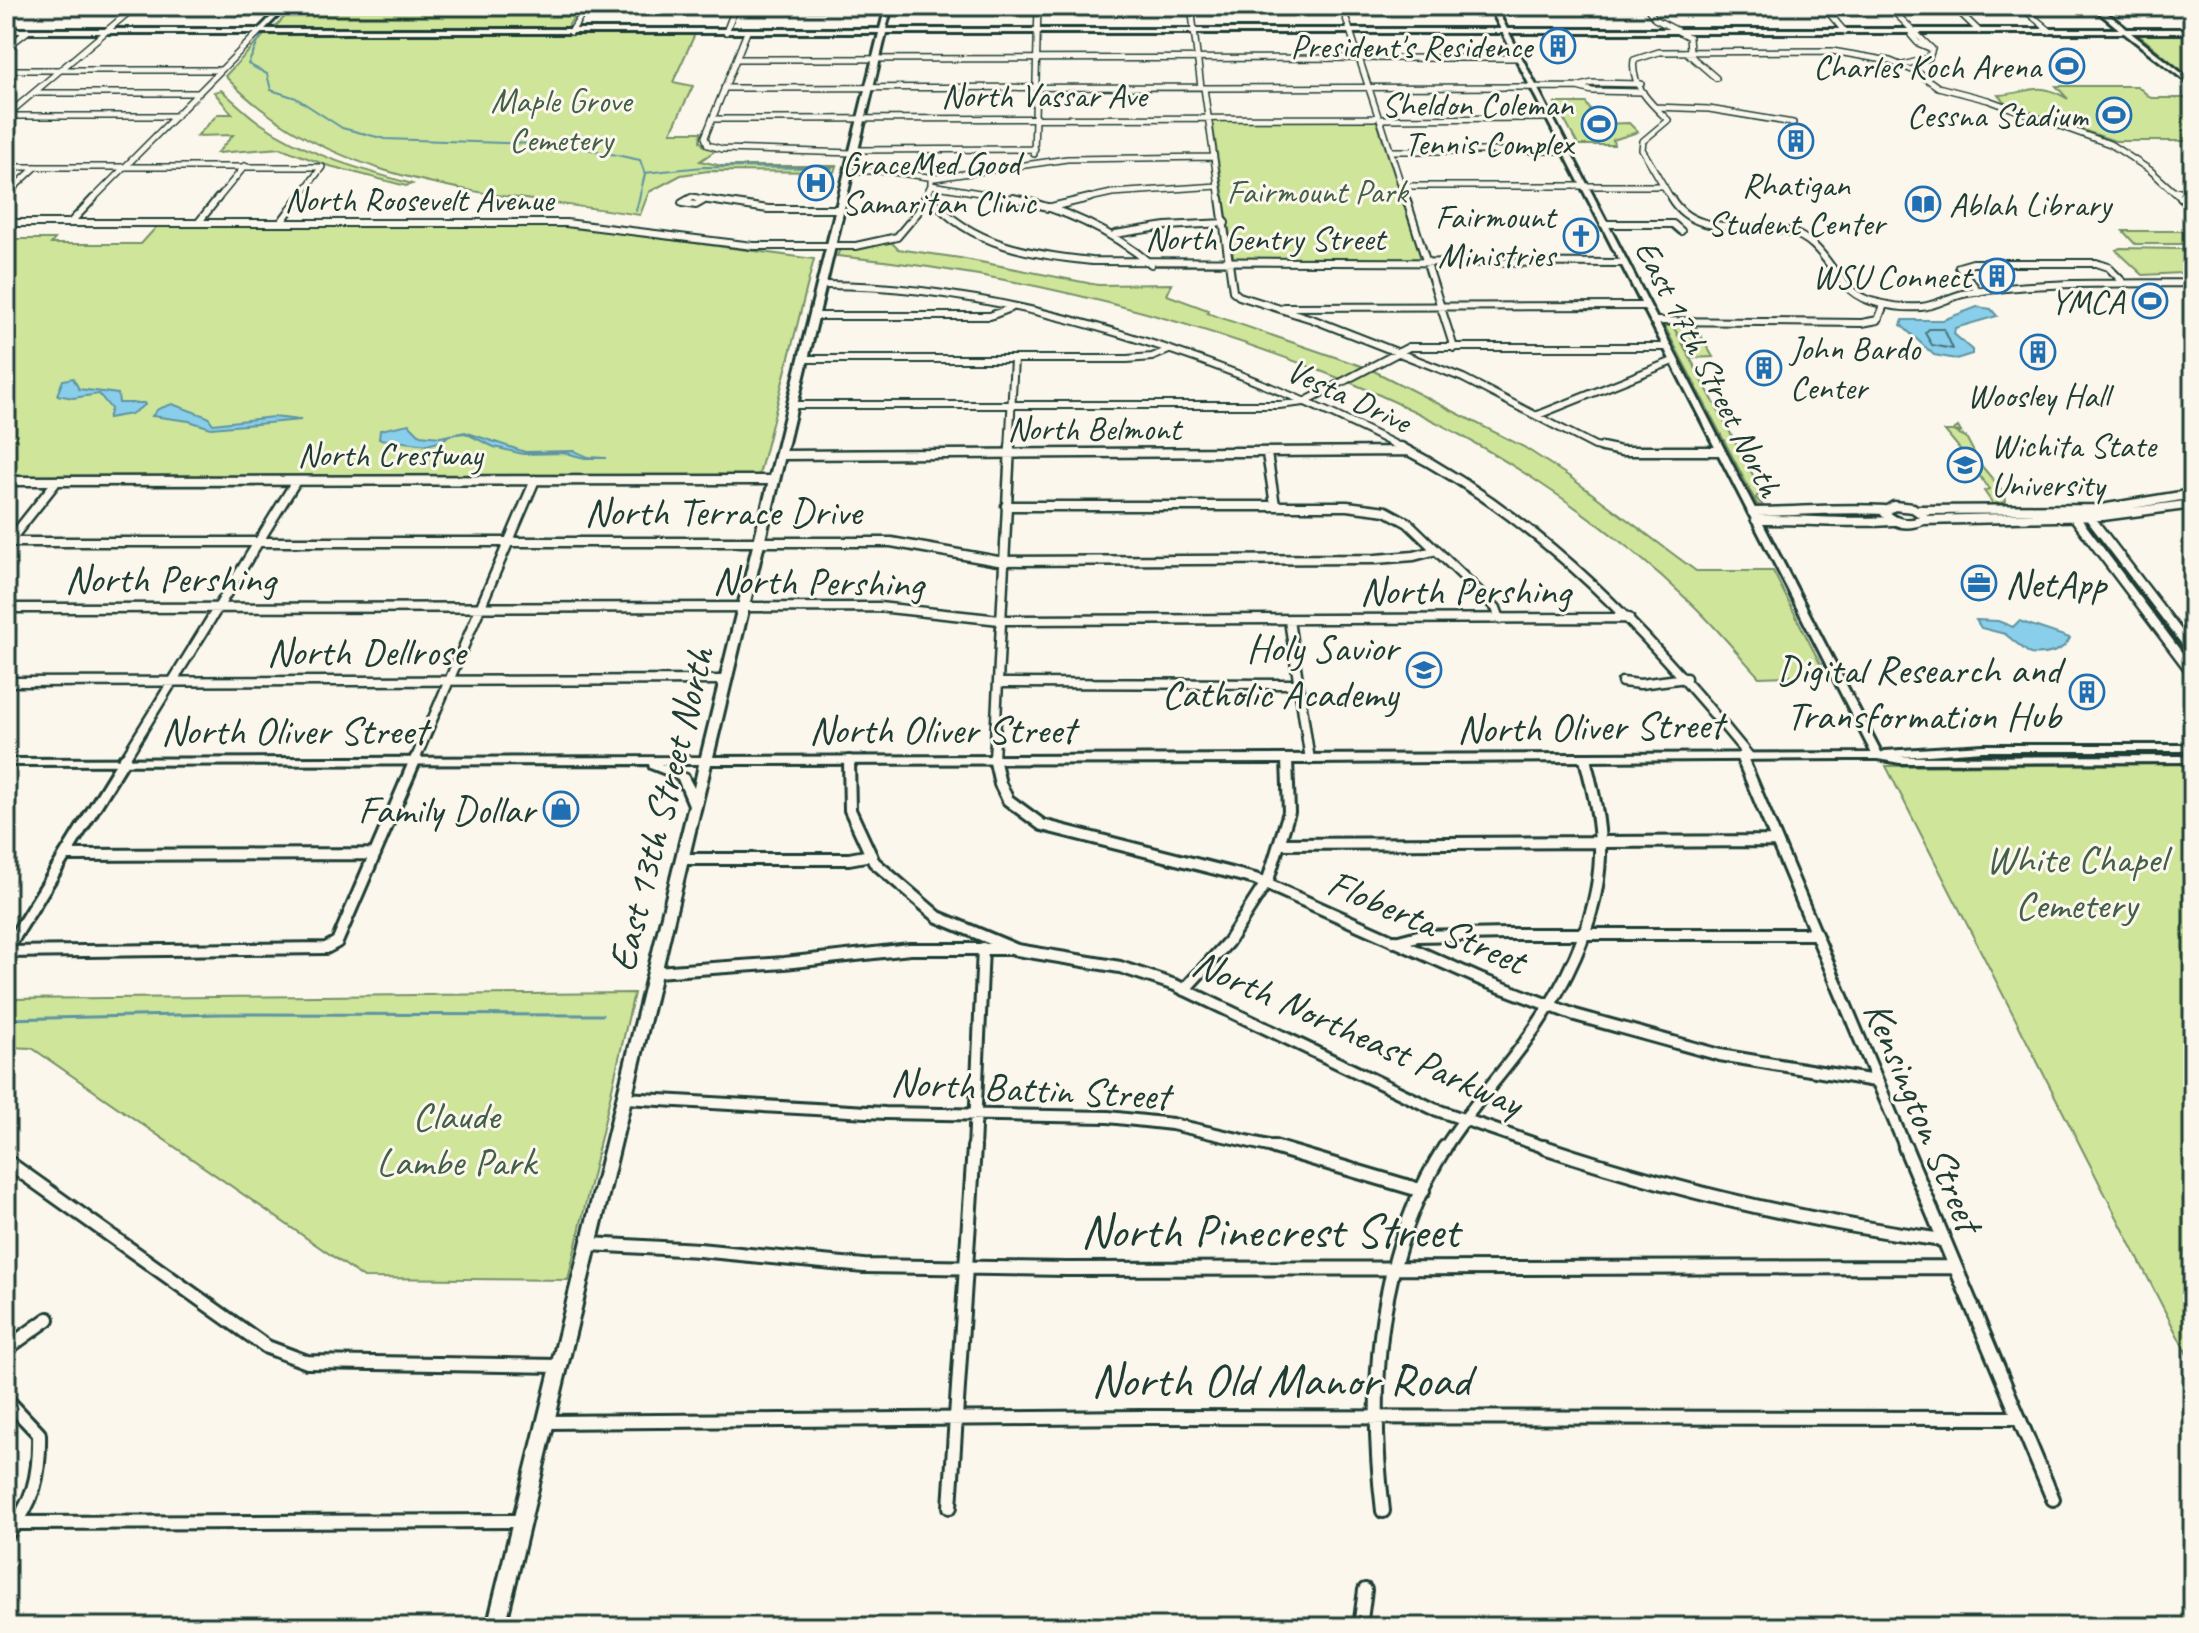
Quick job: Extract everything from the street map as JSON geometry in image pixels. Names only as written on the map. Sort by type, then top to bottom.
[{"type":"main road","points":[[2094,6],[2193,85]]},
{"type":"main road","name":"East 13th Street North","points":[[496,1627],[888,7]]},
{"type":"main road","points":[[2098,31],[2114,22]]},
{"type":"main road","points":[[6,31],[2193,31]]},
{"type":"main road","points":[[2098,31],[2135,39]]},
{"type":"main road","name":"North Oliver Street","points":[[1878,756],[1896,751],[1983,748],[2193,748]]},
{"type":"main road","name":"North Oliver Street","points":[[6,762],[1310,760],[1745,756],[1878,756],[1900,760],[2193,759]]},
{"type":"main road","points":[[635,761],[683,777],[696,807]]},
{"type":"street","points":[[6,116],[136,6]]},
{"type":"street","points":[[70,223],[285,6]]},
{"type":"street","points":[[571,32],[586,7],[1823,6],[1844,30]]},
{"type":"street","points":[[1888,6],[1912,31],[1911,35],[1918,43],[1932,49],[1929,58],[1902,65]]},
{"type":"street","points":[[1953,6],[1979,31]]},
{"type":"street","points":[[2020,6],[2050,31]]},
{"type":"street","points":[[726,32],[736,7]]},
{"type":"street","points":[[1035,163],[1038,7]]},
{"type":"street","points":[[1191,7],[1233,291],[1237,295],[1463,378],[1595,446],[1608,449],[1719,451]]},
{"type":"street","points":[[1343,7],[1454,348]]},
{"type":"street","name":"East 17th Street North","points":[[1492,7],[1878,756]]},
{"type":"street","points":[[1646,7],[1655,19],[1689,37],[1692,46],[1686,51]]},
{"type":"street","points":[[6,48],[28,31]]},
{"type":"street","points":[[1677,31],[1686,51],[1716,78]]},
{"type":"street","points":[[747,32],[705,137],[708,145],[854,152],[1035,149]]},
{"type":"street","points":[[2193,209],[2150,170],[2110,144],[1988,100],[1938,87],[1902,65],[1832,51],[1659,52],[1634,60],[1633,67],[1643,92],[1668,122],[1646,138],[1642,147],[1680,213],[1695,222],[1717,227],[1781,228],[1807,236],[1850,292],[1884,305],[1926,306],[1955,295],[1979,292],[2076,284],[2193,283]]},
{"type":"street","points":[[737,59],[1519,58]]},
{"type":"street","points":[[6,70],[221,70]]},
{"type":"street","points":[[1577,87],[1588,84],[1641,84]]},
{"type":"street","points":[[724,88],[1577,87],[1597,92],[1643,92]]},
{"type":"street","points":[[34,93],[199,93]]},
{"type":"street","points":[[1655,107],[1709,109],[1793,123]]},
{"type":"street","points":[[6,116],[176,116]]},
{"type":"street","name":"North Vassar Ave","points":[[712,119],[1549,118]]},
{"type":"street","points":[[1390,151],[1566,151]]},
{"type":"street","points":[[848,171],[886,171],[931,177],[1067,159],[1213,157]]},
{"type":"street","points":[[198,223],[245,166]]},
{"type":"street","points":[[6,167],[322,167],[281,222]]},
{"type":"street","points":[[6,195],[36,167]]},
{"type":"street","points":[[931,177],[931,185],[1047,208],[1115,234],[1151,264]]},
{"type":"street","name":"North Roosevelt Avenue","points":[[6,223],[566,223],[753,246],[856,246],[897,237],[918,212],[931,185]]},
{"type":"street","points":[[1047,208],[1112,193],[1218,186]]},
{"type":"street","points":[[1402,186],[1664,186]]},
{"type":"street","points":[[2174,191],[2193,191]]},
{"type":"street","name":"North Gentry Street","points":[[927,193],[955,223],[1006,246],[1083,261],[1151,264],[1623,263]]},
{"type":"street","points":[[702,199],[768,209],[838,209]]},
{"type":"street","points":[[1115,234],[1166,226],[1225,223]]},
{"type":"street","points":[[1603,224],[1673,224],[1681,231]]},
{"type":"street","points":[[1979,292],[1959,267],[1973,263],[2096,263],[2108,267],[2125,284]]},
{"type":"street","name":"Vesta Drive","points":[[821,285],[902,287],[1011,308],[1169,350],[1306,401],[1408,451],[1465,483],[1513,517],[1596,586],[1686,678],[1745,756]]},
{"type":"street","points":[[1653,321],[1862,323],[1878,320],[1884,305]]},
{"type":"street","points":[[1276,308],[1645,306]]},
{"type":"street","points":[[813,316],[990,316],[1011,308]]},
{"type":"street","points":[[792,405],[1279,405],[1306,401],[1409,347],[1666,347]]},
{"type":"street","points":[[803,359],[1140,358],[1169,350]]},
{"type":"street","name":"Floberta Street","points":[[1014,359],[994,760],[1004,797],[1018,811],[1042,825],[1255,879],[1395,942],[1550,1005],[1720,1055],[1875,1081]]},
{"type":"street","points":[[1538,415],[1673,361]]},
{"type":"street","name":"North Belmont","points":[[780,455],[1408,451]]},
{"type":"street","points":[[1267,454],[1275,505]]},
{"type":"street","points":[[6,952],[332,946],[337,942],[535,480]]},
{"type":"street","name":"North Crestway","points":[[6,481],[774,480]]},
{"type":"street","points":[[7,543],[57,481]]},
{"type":"street","points":[[6,952],[296,481]]},
{"type":"street","points":[[1754,516],[1827,507],[1884,510],[1899,505],[1917,510],[2068,510],[2128,506],[2193,494]]},
{"type":"street","points":[[1754,516],[1841,524],[1893,521],[1910,524],[1923,520],[2090,517],[2193,504]]},
{"type":"street","points":[[1006,506],[1365,506],[1386,511],[1408,523],[1496,608],[1500,619]]},
{"type":"street","points":[[2082,509],[2193,652]]},
{"type":"street","points":[[1884,510],[1886,517],[1893,521]]},
{"type":"street","points":[[1917,510],[1923,515],[1923,520]]},
{"type":"street","points":[[2068,510],[2193,674]]},
{"type":"street","name":"North Terrace Drive","points":[[7,543],[891,542],[1002,561],[1376,559],[1414,556],[1437,550]]},
{"type":"street","name":"North Pershing","points":[[6,608],[879,607],[1000,620],[1629,618]]},
{"type":"street","points":[[1289,620],[1310,760]]},
{"type":"street","points":[[1622,682],[1640,684],[1686,678]]},
{"type":"street","name":"North Dellrose","points":[[6,682],[727,680]]},
{"type":"street","points":[[998,683],[1298,684]]},
{"type":"street","name":"Kensington Street","points":[[1745,756],[1775,841],[1952,1267],[2053,1499]]},
{"type":"street","points":[[1383,1511],[1376,1417],[1378,1368],[1401,1240],[1423,1191],[1462,1119],[1522,1047],[1550,1005],[1582,934],[1600,858],[1596,804],[1585,759]]},
{"type":"street","points":[[1184,990],[1228,942],[1265,884],[1289,812],[1287,760]]},
{"type":"street","name":"North Northeast Parkway","points":[[849,761],[850,810],[874,862],[938,917],[1017,950],[1120,967],[1184,990],[1434,1109],[1618,1172],[1730,1203],[1839,1226],[1942,1240]]},
{"type":"street","points":[[1279,844],[1775,841]]},
{"type":"street","points":[[66,855],[375,854]]},
{"type":"street","points":[[683,859],[849,859],[871,855]]},
{"type":"street","points":[[1395,942],[1418,936],[1814,934]]},
{"type":"street","points":[[950,1507],[983,948]]},
{"type":"street","points":[[656,972],[784,963],[910,949],[1017,950]]},
{"type":"street","name":"North Battin Street","points":[[625,1098],[806,1110],[1028,1113],[1136,1119],[1266,1143],[1423,1191]]},
{"type":"street","points":[[6,1161],[267,1347],[307,1362],[559,1366]]},
{"type":"street","name":"North Pinecrest Street","points":[[589,1244],[699,1250],[864,1266],[1952,1267]]},
{"type":"street","points":[[6,1349],[48,1319]]},
{"type":"street","points":[[6,1399],[39,1434],[41,1477],[18,1523],[6,1535]]},
{"type":"street","name":"North Old Manor Road","points":[[546,1422],[955,1418],[2016,1418]]},
{"type":"street","points":[[18,1523],[522,1521]]},
{"type":"street","points":[[1360,1627],[1365,1590]]},
{"type":"green space","points":[[295,6],[580,6],[566,30],[274,28]]},
{"type":"green space","name":"Maple Grove Cemetery","points":[[266,33],[695,34],[673,82],[693,86],[671,132],[701,132],[700,141],[704,146],[716,150],[700,161],[722,166],[836,166],[834,172],[708,171],[681,175],[649,192],[640,215],[419,180],[365,164],[314,142],[267,114],[225,76]]},
{"type":"green space","points":[[2148,33],[2193,33],[2193,80],[2140,36]]},
{"type":"green space","name":"Cessna Stadium","points":[[2056,86],[2137,86],[2151,98],[2193,98],[2193,127],[2190,128],[2193,141],[2115,141],[2008,105],[1998,95],[2041,89],[2068,99]]},
{"type":"green space","points":[[221,90],[260,123],[295,144],[412,184],[406,186],[326,165],[281,148],[217,153],[233,135],[197,136],[218,114],[232,114],[214,92]]},
{"type":"green space","name":"Sheldon Coleman Tennis Complex","points":[[1555,103],[1586,103],[1597,124],[1629,123],[1638,132],[1613,140],[1614,145],[1578,145]]},
{"type":"green space","name":"Fairmount Park","points":[[1376,119],[1422,261],[1234,262],[1212,120]]},
{"type":"green space","points":[[159,224],[566,226],[814,259],[759,475],[6,476],[6,239],[55,239],[51,244],[141,244]]},
{"type":"green space","points":[[2123,231],[2193,231],[2193,244],[2135,244]]},
{"type":"green space","points":[[891,242],[898,249],[1098,285],[1172,284],[1167,295],[1208,310],[1207,313],[1364,367],[1341,379],[1219,335],[1094,300],[966,273],[837,256],[840,249]]},
{"type":"green space","points":[[2182,249],[2193,265],[2181,273],[2143,275],[2116,250]]},
{"type":"green space","points":[[1668,323],[1696,327],[1713,357],[1692,358],[1674,328],[1761,490],[1756,498],[1766,509],[1757,504],[1664,325],[1669,326]]},
{"type":"green space","points":[[1372,370],[1524,447],[1570,477],[1696,571],[1773,571],[1826,675],[1759,677],[1692,604],[1655,570],[1574,506],[1442,425],[1349,382]]},
{"type":"green space","points":[[1958,427],[1961,432],[1953,431],[1966,437],[1980,464],[2005,494],[2006,502],[1993,504],[1984,491],[1989,489],[1970,463],[1961,458],[1965,455],[1945,431]]},
{"type":"green space","name":"White Chapel Cemetery","points":[[2193,764],[2193,1366],[1886,766]]},
{"type":"green space","name":"Claude Lambe Park","points":[[634,993],[568,1280],[364,1278],[32,1048],[6,1047],[6,999]]},
{"type":"water","points":[[1977,307],[1991,309],[1997,316],[1955,328],[1954,334],[1972,350],[1972,354],[1956,359],[1934,355],[1901,325],[1903,320],[1943,320]]},
{"type":"water","points":[[73,378],[79,389],[118,394],[119,403],[145,405],[131,414],[108,418],[111,409],[99,394],[73,398],[57,395],[63,380]]},
{"type":"water","points":[[172,404],[208,417],[213,424],[273,417],[301,420],[211,428],[189,421],[152,416],[158,409]]},
{"type":"water","points":[[409,424],[420,435],[449,435],[442,441],[427,445],[379,439],[380,430]]},
{"type":"water","points":[[465,432],[525,452],[574,451],[588,457],[606,458],[585,458],[565,453],[523,454],[494,447],[465,433],[452,435]]},
{"type":"water","points":[[1976,620],[1998,621],[2013,627],[2019,621],[2070,638],[2063,647],[2053,652],[2030,654],[2005,634],[1981,628]]},
{"type":"waterway","points":[[238,16],[249,6]]},
{"type":"waterway","points":[[262,34],[248,64],[267,74],[271,90],[296,98],[342,128],[385,139],[568,145],[640,160],[645,173]]},
{"type":"waterway","points":[[645,173],[703,167],[832,168]]},
{"type":"waterway","points":[[636,211],[645,173]]},
{"type":"waterway","points":[[6,1019],[221,1014],[602,1015]]},
{"type":"place","name":"President's Residence","points":[[1558,46]]},
{"type":"place","name":"Charles Koch Arena","points":[[2067,66]]},
{"type":"place","name":"Cessna Stadium","points":[[2114,115]]},
{"type":"place","name":"Sheldon Coleman Tennis Complex","points":[[1599,124]]},
{"type":"place","name":"Rhatigan Student Center","points":[[1796,141]]},
{"type":"place","name":"GraceMed Good Samaritan Clinic","points":[[816,183]]},
{"type":"place","name":"Ablah Library","points":[[1923,204]]},
{"type":"place","name":"Fairmount Ministries","points":[[1581,236]]},
{"type":"place","name":"WSU Connect","points":[[1997,276]]},
{"type":"place","name":"YMCA","points":[[2150,301]]},
{"type":"place","name":"Woosley Hall","points":[[2038,352]]},
{"type":"place","name":"John Bardo Center","points":[[1764,368]]},
{"type":"place","name":"Wichita State University","points":[[1965,465]]},
{"type":"place","name":"NetApp","points":[[1979,583]]},
{"type":"place","name":"Holy Savior Catholic Academy","points":[[1424,670]]},
{"type":"place","name":"Digital Research and Transformation Hub","points":[[2087,692]]},
{"type":"place","name":"Family Dollar","points":[[561,809]]}]
